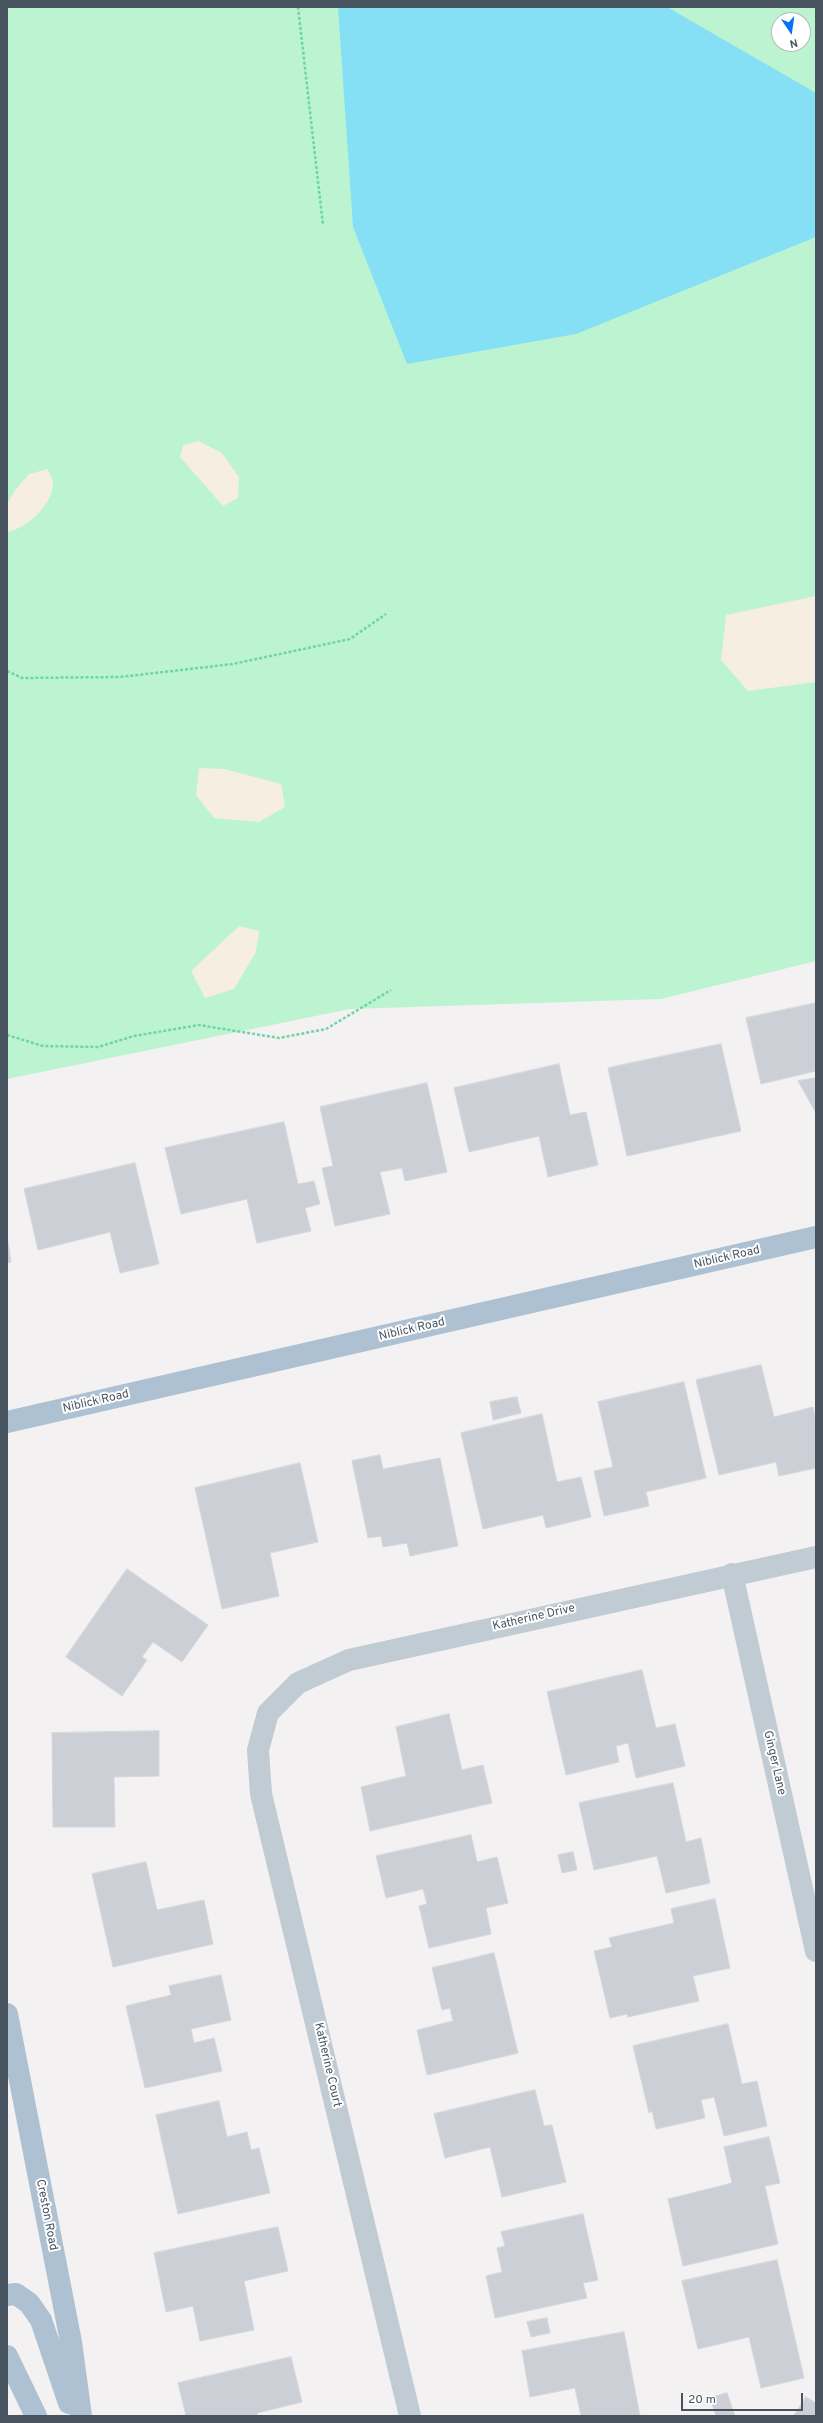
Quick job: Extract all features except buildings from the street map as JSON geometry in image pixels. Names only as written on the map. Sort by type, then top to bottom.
[{"type":"main road","name":"Niblick Road","points":[[7,1422],[816,1237]]},
{"type":"main road","name":"Creston Road","points":[[7,2014],[71,2342],[81,2416]]},
{"type":"main road","points":[[7,2295],[16,2294],[29,2303],[41,2320],[73,2416]]},
{"type":"main road","points":[[7,2356],[36,2416]]},
{"type":"street","name":"Katherine Drive","points":[[268,1713],[298,1683],[349,1660],[732,1574],[816,1557]]},
{"type":"street","name":"Ginger Lane","points":[[732,1574],[816,1951]]},
{"type":"street","name":"Katherine Court","points":[[268,1713],[258,1750],[261,1794],[278,1857],[410,2416]]},
{"type":"path","points":[[298,7],[323,225]]},
{"type":"path","points":[[7,671],[22,678],[120,677],[233,664],[350,639],[386,614]]},
{"type":"path","points":[[7,1035],[43,1046],[98,1047],[134,1036],[199,1025],[280,1038],[326,1029],[391,990]]},
{"type":"green space","points":[[7,7],[816,7],[816,961],[661,999],[350,1009],[7,1079]]},
{"type":"sand","points":[[199,441],[222,453],[239,477],[238,498],[223,506],[180,457],[183,445]]},
{"type":"sand","points":[[48,469],[53,484],[52,492],[43,508],[30,521],[15,530],[7,532],[7,504],[16,489],[29,474]]},
{"type":"sand","points":[[816,596],[816,682],[748,691],[721,660],[726,615]]},
{"type":"sand","points":[[199,768],[224,769],[281,784],[285,807],[259,822],[214,818],[196,795]]},
{"type":"sand","points":[[239,926],[259,931],[256,952],[234,989],[205,998],[191,971]]},
{"type":"water","points":[[338,7],[667,7],[816,93],[816,237],[576,334],[407,364],[353,227]]}]
